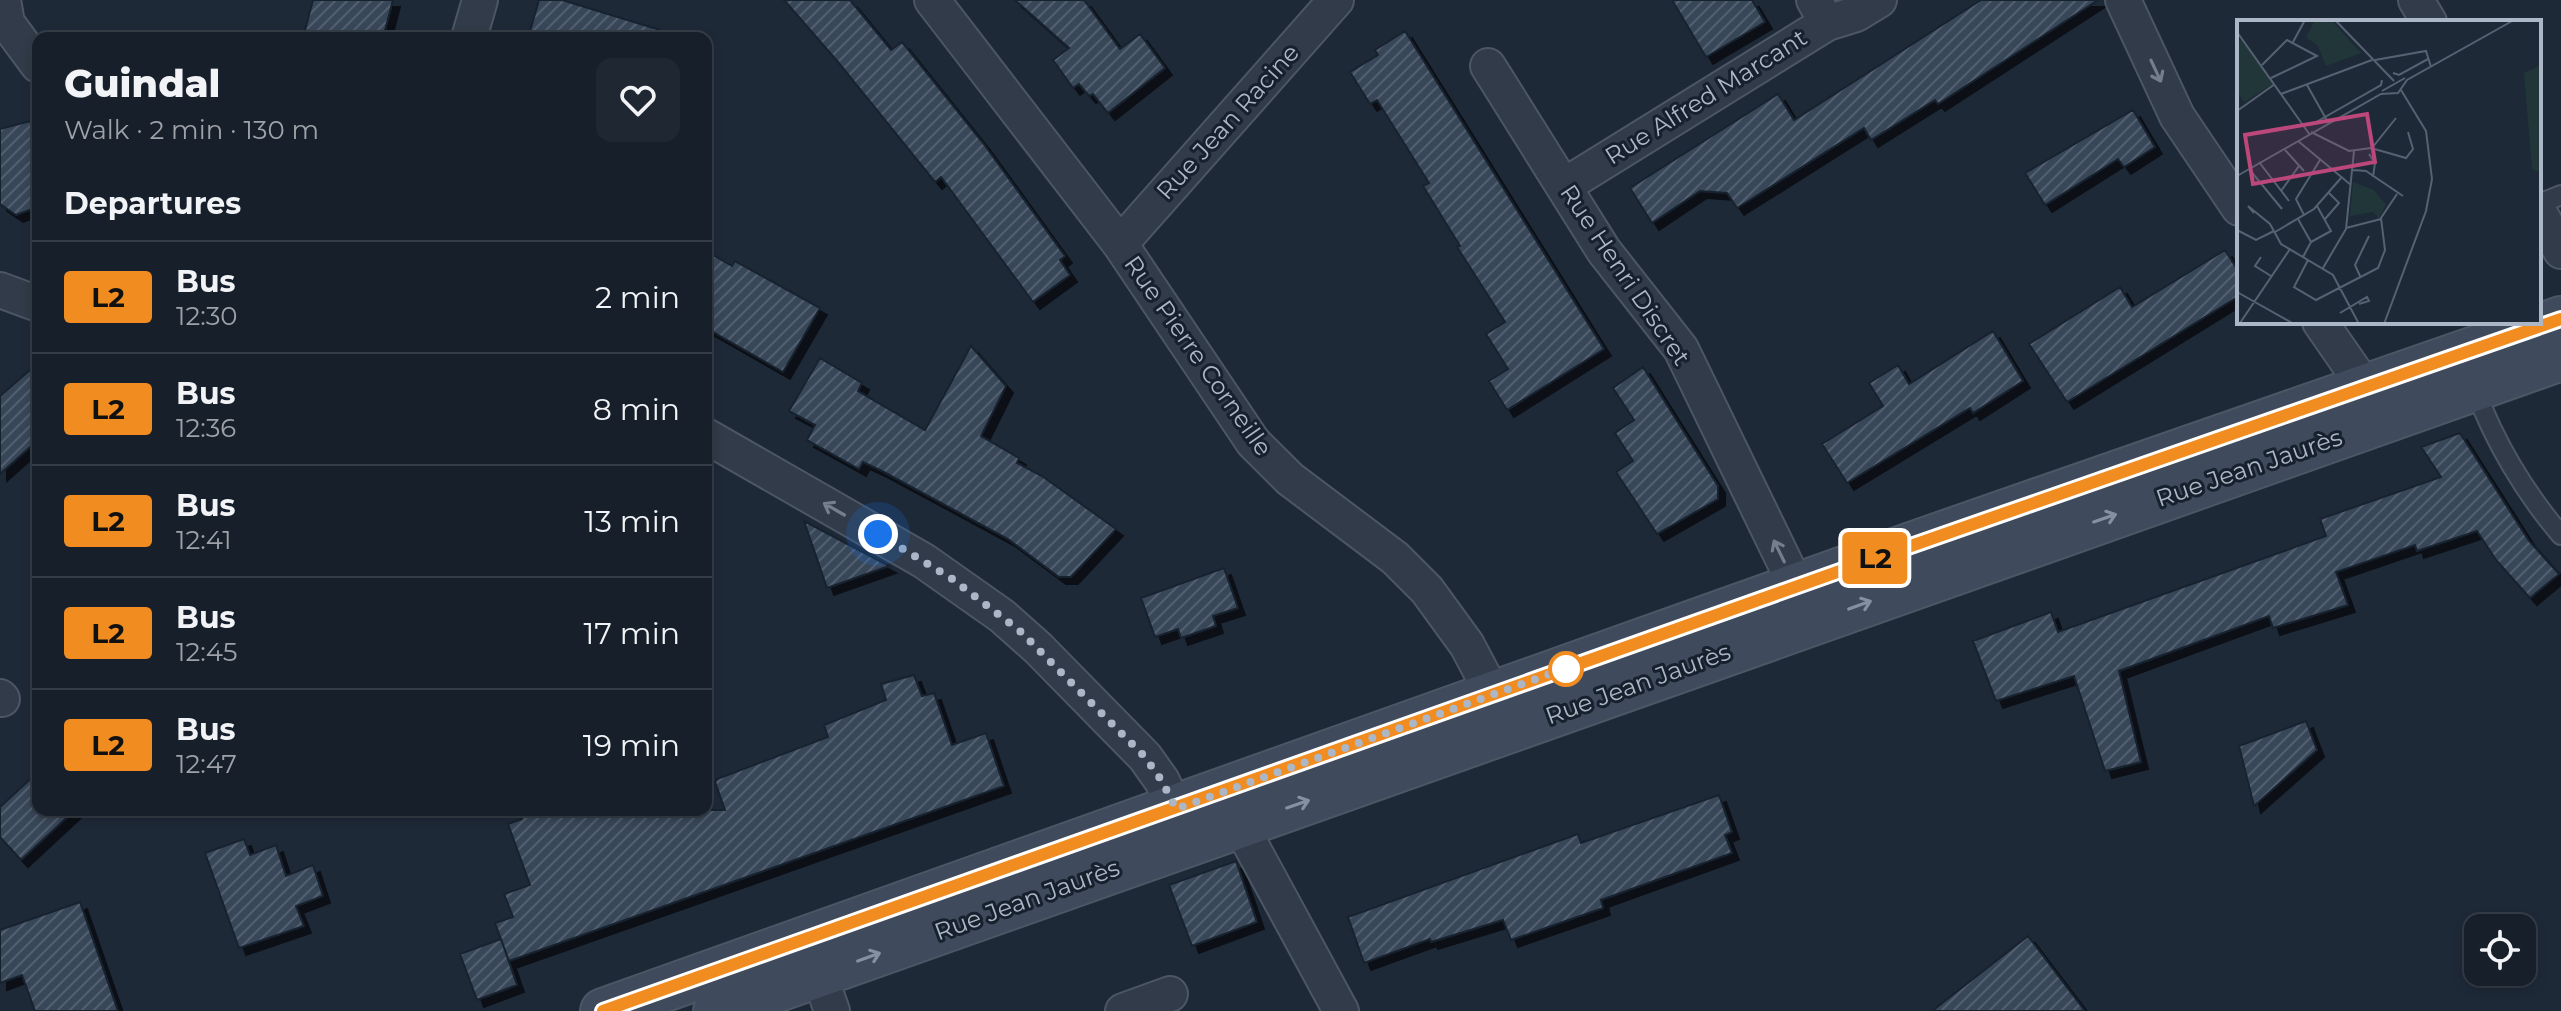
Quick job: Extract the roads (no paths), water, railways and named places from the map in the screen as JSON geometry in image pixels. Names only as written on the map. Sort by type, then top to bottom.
[{"type":"main road","name":"Rue Jean Jaurès","points":[[716,1011],[819,975],[1183,826],[2468,371],[2561,319]]},
{"type":"main road","name":"Rue Jean Jaurès","points":[[2468,371],[2561,358]]},
{"type":"main road","name":"Rue Jean Jaurès","points":[[603,1011],[819,975]]},
{"type":"street","points":[[3,0],[7,23],[32,57]]},
{"type":"street","points":[[471,32],[480,0]]},
{"type":"street","name":"Rue Pierre Corneille","points":[[932,0],[1120,244],[1263,454],[1290,479],[1411,572],[1461,636],[1479,666],[1498,713]]},
{"type":"street","name":"Rue Jean Racine","points":[[1120,244],[1336,0]]},
{"type":"street","name":"Rue Alfred Marcant","points":[[1564,186],[1820,11],[1856,14],[1879,0]]},
{"type":"street","points":[[2123,0],[2177,116],[2237,205]]},
{"type":"street","points":[[2416,0],[2428,20]]},
{"type":"street","name":"Rue Henri Discret","points":[[1488,66],[1616,267],[1681,349],[1802,605]]},
{"type":"street","points":[[2541,216],[2561,251]]},
{"type":"street","points":[[2321,324],[2356,374],[2368,406]]},
{"type":"street","points":[[712,439],[913,554],[1002,616],[1038,648],[1145,757],[1162,781],[1183,826]]},
{"type":"street","points":[[1234,808],[1341,1011]]},
{"type":"street","points":[[1123,1011],[1170,994]]},
{"type":"lane","points":[[2541,203],[2561,195]]},
{"type":"lane","points":[[2468,371],[2500,443],[2561,535]]}]
